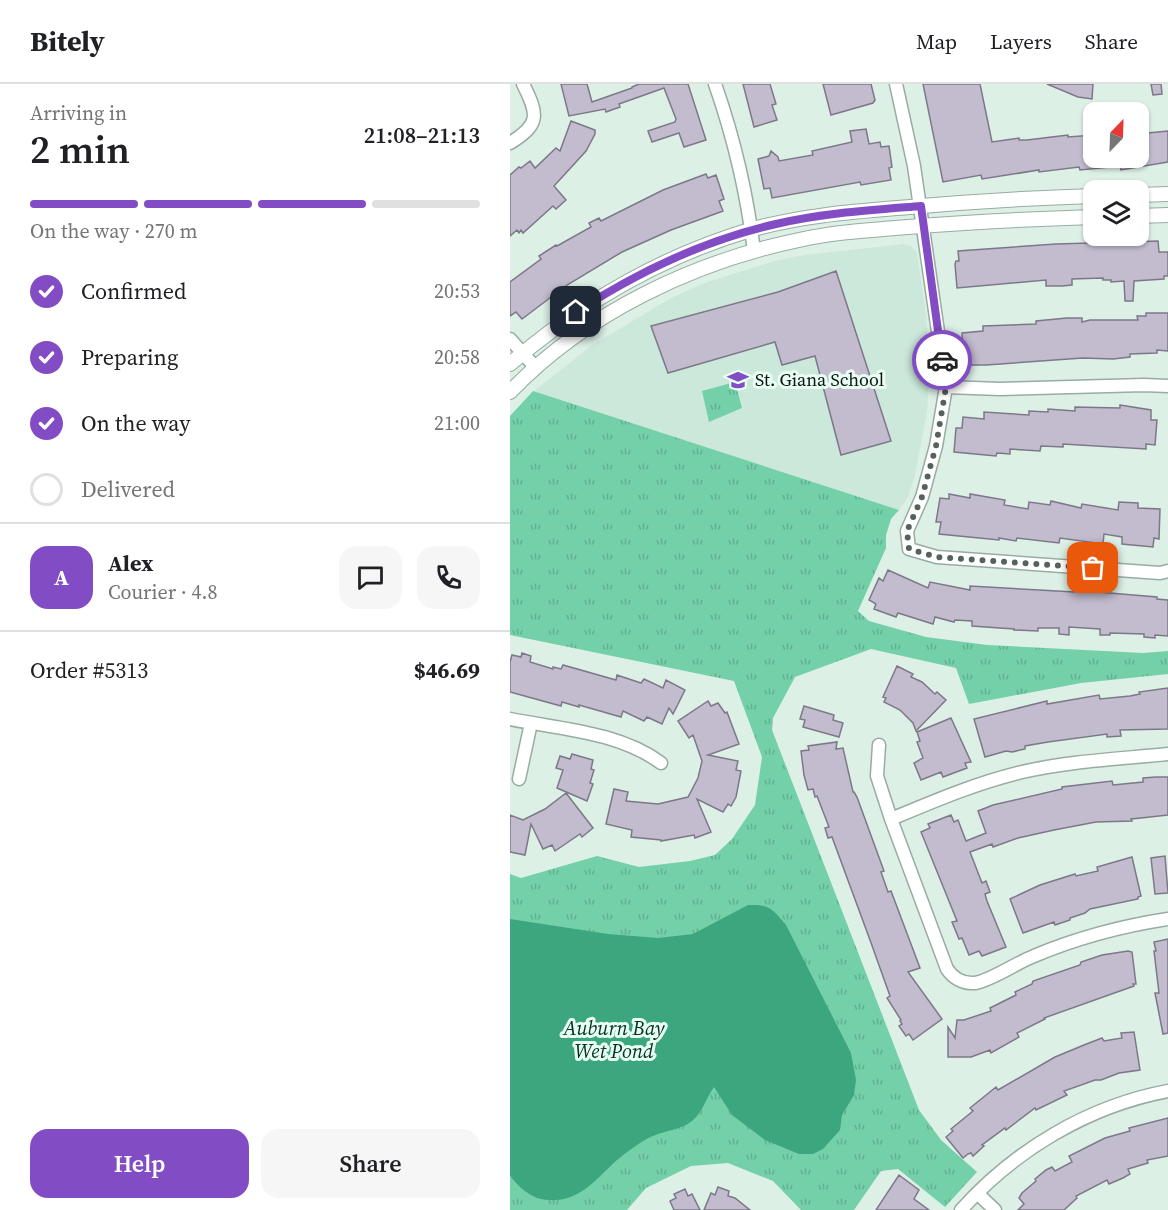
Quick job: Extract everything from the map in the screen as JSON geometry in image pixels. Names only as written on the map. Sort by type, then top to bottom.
[{"type":"street","points":[[510,143],[528,131],[535,116],[533,103],[523,84]]},
{"type":"street","points":[[715,84],[733,142],[754,251]]},
{"type":"street","points":[[896,84],[905,117],[921,206],[946,387],[936,446],[922,497],[907,531],[909,549],[937,557],[1160,573],[1168,571]]},
{"type":"street","points":[[1149,195],[1168,194]]},
{"type":"street","points":[[522,381],[510,366],[523,353],[576,312],[656,266],[687,252],[751,230],[830,214],[1083,197]]},
{"type":"street","points":[[1149,216],[1168,215]]},
{"type":"street","points":[[510,392],[536,368],[586,330],[633,301],[688,274],[754,251],[830,234],[924,226],[1083,218]]},
{"type":"street","points":[[510,339],[536,368]]},
{"type":"street","points":[[946,387],[1000,389],[1168,386]]},
{"type":"street","points":[[510,719],[625,744],[661,764]]},
{"type":"street","points":[[519,778],[531,723]]},
{"type":"street","points":[[879,745],[877,776],[947,969],[952,976],[976,983],[1033,956],[1091,935],[1134,924],[1168,919]]},
{"type":"street","points":[[891,819],[955,792],[1021,772],[1071,763],[1168,754]]},
{"type":"street","points":[[964,1209],[977,1193],[1022,1155],[1072,1124],[1131,1100],[1168,1090]]},
{"type":"street","points":[[977,1193],[995,1210]]},
{"type":"shaded area","name":"St. Giana School","points":[[904,244],[911,246],[917,253],[926,314],[930,364],[927,412],[915,475],[908,497],[899,510],[533,392],[591,346],[671,298],[707,282],[775,261],[805,255]]},
{"type":"green space","points":[[735,382],[742,408],[709,422],[702,391]]},
{"type":"green space","points":[[533,391],[899,510],[891,519],[886,535],[886,548],[858,611],[869,621],[926,637],[987,645],[1143,653],[1168,651],[1168,674],[1081,683],[969,704],[956,668],[871,649],[795,677],[773,718],[772,730],[919,1110],[941,1140],[977,1172],[945,1207],[898,1169],[881,1171],[854,1210],[801,1210],[773,1181],[728,1163],[691,1166],[646,1188],[627,1210],[510,1210],[510,874],[521,878],[597,856],[639,867],[690,861],[715,855],[732,839],[755,805],[762,757],[734,681],[510,635],[510,416]]},
{"type":"water","name":"Auburn Bay Wet Pond","points":[[748,905],[761,905],[770,909],[786,925],[851,1053],[856,1080],[854,1095],[842,1115],[840,1130],[823,1149],[813,1154],[799,1154],[765,1140],[732,1115],[714,1087],[692,1121],[641,1142],[578,1193],[567,1198],[553,1200],[537,1198],[529,1194],[510,1175],[510,919],[608,934],[658,938],[693,934]]},
{"type":"building","points":[[561,84],[587,84],[592,102],[639,84],[688,84],[706,140],[684,147],[679,133],[652,142],[648,131],[675,122],[676,119],[664,88],[619,104],[620,107],[606,112],[605,109],[569,116]]},
{"type":"building","points":[[743,84],[770,84],[776,104],[772,105],[777,120],[754,127]]},
{"type":"building","points":[[823,84],[871,84],[875,100],[873,103],[831,115]]},
{"type":"building","points":[[923,84],[980,84],[992,142],[1019,138],[1019,140],[1027,140],[1068,135],[1068,137],[1083,136],[1083,168],[1100,168],[1080,170],[1079,167],[1039,172],[1039,170],[982,179],[981,175],[943,182]]},
{"type":"building","points":[[1047,84],[1093,84],[1092,99],[1078,97]]},
{"type":"building","points":[[1151,84],[1161,84],[1162,94],[1153,95]]},
{"type":"building","points":[[571,121],[595,130],[595,134],[586,151],[554,186],[566,200],[556,209],[553,206],[523,233],[517,230],[510,236],[510,175],[530,161],[535,168],[556,148],[560,151]]},
{"type":"building","points":[[866,129],[869,144],[880,142],[881,147],[889,146],[891,180],[861,185],[860,182],[772,198],[770,188],[764,189],[758,159],[769,156],[771,151],[779,161],[813,155],[812,151],[852,142],[850,131]]},
{"type":"building","points":[[1168,131],[1168,162],[1149,165],[1149,133]]},
{"type":"building","points":[[706,174],[708,178],[716,175],[724,199],[719,201],[723,211],[671,230],[622,252],[567,285],[522,319],[516,312],[510,316],[510,282],[541,259],[539,256],[591,227],[589,223],[599,218],[601,221],[663,190]]},
{"type":"building","points":[[1149,241],[1158,241],[1159,252],[1168,252],[1168,276],[1164,276],[1164,279],[1134,281],[1133,301],[1125,301],[1124,281],[1111,282],[1103,278],[1072,279],[1072,285],[1062,286],[1046,286],[1046,280],[957,288],[955,264],[959,261],[958,251],[1083,243],[1083,246],[1149,246]]},
{"type":"building","points":[[836,271],[891,441],[841,455],[815,356],[782,365],[775,342],[668,373],[651,326],[778,292]]},
{"type":"building","points":[[1146,313],[1168,313],[1168,351],[1157,350],[1157,353],[1130,354],[1130,357],[1113,359],[1083,358],[986,365],[968,365],[966,355],[963,356],[962,333],[983,331],[983,326],[1036,324],[1036,321],[1067,318],[1082,318],[1082,322],[1138,320],[1137,316],[1146,316]]},
{"type":"building","points":[[1120,405],[1151,410],[1151,420],[1157,420],[1155,445],[1146,444],[1146,449],[1063,444],[1063,447],[1041,446],[1040,451],[1010,449],[1010,454],[997,453],[996,456],[954,452],[956,428],[962,428],[963,417],[984,419],[984,412],[1029,415],[1029,411],[1048,412],[1048,409],[1075,411],[1075,407],[1120,408]]},
{"type":"building","points":[[949,494],[970,498],[970,494],[1005,500],[1004,505],[1028,509],[1029,502],[1050,505],[1051,501],[1081,508],[1082,504],[1118,510],[1119,502],[1138,503],[1138,508],[1160,509],[1159,539],[1154,538],[1153,547],[1122,544],[1122,537],[1104,534],[1103,544],[1060,538],[1059,543],[1017,538],[1016,541],[939,534],[941,522],[936,522],[940,498],[949,499]]},
{"type":"building","points":[[888,570],[928,588],[930,582],[970,590],[970,586],[1074,592],[1074,590],[1157,597],[1157,599],[1168,600],[1168,636],[1155,635],[1155,638],[1144,637],[1144,634],[1100,635],[1100,629],[1069,627],[1069,635],[1059,634],[1059,628],[1038,628],[1038,631],[1014,630],[972,626],[972,621],[955,620],[954,622],[935,617],[933,624],[898,613],[896,617],[874,609],[876,604],[869,600],[879,578],[883,581]]},
{"type":"building","points":[[522,653],[531,656],[530,662],[553,669],[553,667],[561,669],[563,665],[616,680],[617,675],[641,683],[644,679],[663,688],[666,680],[685,690],[673,714],[669,708],[662,724],[647,717],[644,721],[623,711],[621,717],[579,705],[579,707],[562,702],[561,706],[510,692],[512,655],[521,657]]},
{"type":"building","points":[[897,666],[913,674],[911,677],[922,682],[946,700],[916,731],[913,723],[900,710],[884,702],[886,698],[883,697]]},
{"type":"building","points":[[1168,688],[1168,729],[1120,730],[1121,736],[1107,737],[1107,734],[1048,742],[985,757],[974,719],[1047,701],[1047,704],[1099,695],[1100,699],[1130,696],[1140,694],[1139,692]]},
{"type":"building","points":[[708,701],[711,706],[718,703],[725,713],[727,712],[739,744],[708,755],[738,761],[736,770],[741,771],[736,797],[731,806],[728,804],[723,812],[697,799],[711,832],[695,838],[694,835],[661,841],[631,837],[632,830],[606,824],[614,789],[628,792],[626,801],[658,804],[688,797],[698,778],[702,761],[693,735],[689,738],[678,721]]},
{"type":"building","points":[[804,706],[834,715],[833,720],[843,723],[839,737],[803,727],[805,720],[800,719]]},
{"type":"building","points":[[951,718],[971,762],[965,763],[967,768],[943,777],[941,772],[921,780],[914,763],[923,758],[917,742],[920,741],[917,732]]},
{"type":"building","points":[[837,742],[836,749],[843,748],[853,792],[857,797],[884,871],[881,872],[888,892],[891,891],[920,968],[908,972],[942,1019],[913,1040],[909,1034],[906,1036],[899,1026],[902,1024],[901,1020],[887,998],[890,996],[870,940],[832,837],[828,838],[825,828],[829,827],[817,796],[815,797],[813,789],[808,790],[804,775],[801,751],[809,750],[808,746]]},
{"type":"building","points":[[572,754],[593,760],[591,769],[594,770],[590,783],[593,784],[587,801],[557,788],[563,770],[556,768],[560,756],[570,759]]},
{"type":"building","points":[[1168,777],[1168,815],[1131,819],[1132,821],[1096,822],[1018,838],[993,847],[992,844],[970,852],[982,883],[986,881],[990,892],[985,894],[987,901],[1006,947],[982,956],[979,951],[969,955],[952,922],[957,921],[921,832],[930,828],[928,824],[951,815],[954,822],[958,820],[966,841],[986,833],[978,811],[993,805],[1062,789],[1062,787],[1112,781],[1113,785],[1143,782],[1143,778]]},
{"type":"building","points":[[566,793],[593,828],[582,837],[580,834],[555,851],[552,845],[543,849],[531,824],[525,855],[510,852],[510,815],[523,820],[545,809]]},
{"type":"building","points":[[1165,856],[1168,893],[1155,894],[1151,858]]},
{"type":"building","points":[[1132,857],[1141,896],[1138,899],[1090,909],[1070,920],[1055,925],[1054,922],[1023,933],[1010,899],[1040,885],[1075,874],[1076,876],[1098,871],[1097,867]]},
{"type":"building","points":[[1168,939],[1168,1033],[1163,1034],[1155,993],[1159,993],[1154,942]]},
{"type":"building","points":[[1132,952],[1136,984],[1133,984],[1134,986],[1044,1018],[1017,1033],[1019,1037],[991,1053],[990,1050],[971,1057],[948,1057],[948,1027],[955,1038],[957,1020],[991,1011],[990,1008],[1016,995],[1015,992],[1032,984],[1033,981],[1102,955]]},
{"type":"building","points":[[1134,1032],[1140,1070],[1119,1073],[1064,1091],[1067,1095],[1036,1110],[1035,1108],[982,1145],[984,1146],[973,1156],[971,1153],[963,1158],[946,1137],[953,1131],[951,1129],[973,1111],[970,1108],[996,1087],[998,1090],[1055,1057],[1084,1045],[1102,1038],[1104,1041],[1122,1038],[1121,1033]]},
{"type":"building","points":[[1168,1118],[1168,1156],[1147,1160],[1148,1163],[1128,1169],[1130,1174],[1123,1178],[1109,1184],[1107,1180],[1076,1196],[1077,1198],[1064,1210],[1018,1210],[1024,1204],[1019,1198],[1022,1193],[1046,1170],[1052,1167],[1055,1171],[1072,1162],[1069,1156],[1105,1138],[1130,1131],[1129,1128]]},
{"type":"building","points":[[899,1175],[919,1190],[914,1199],[929,1210],[876,1210]]},
{"type":"building","points":[[718,1187],[729,1191],[728,1196],[735,1198],[750,1210],[704,1210],[711,1193],[715,1195]]},
{"type":"building","points":[[685,1189],[688,1196],[692,1194],[700,1210],[674,1210],[670,1201],[676,1198],[674,1194]]},
{"type":"way so far","points":[[942,360],[946,387],[936,446],[922,497],[907,531],[909,549],[937,557],[1093,568]]},
{"type":"place","name":"St. Giana School","points":[[738,380]]},
{"type":"route","points":[[576,312],[656,266],[687,252],[751,230],[840,213],[921,206],[942,360]]}]
